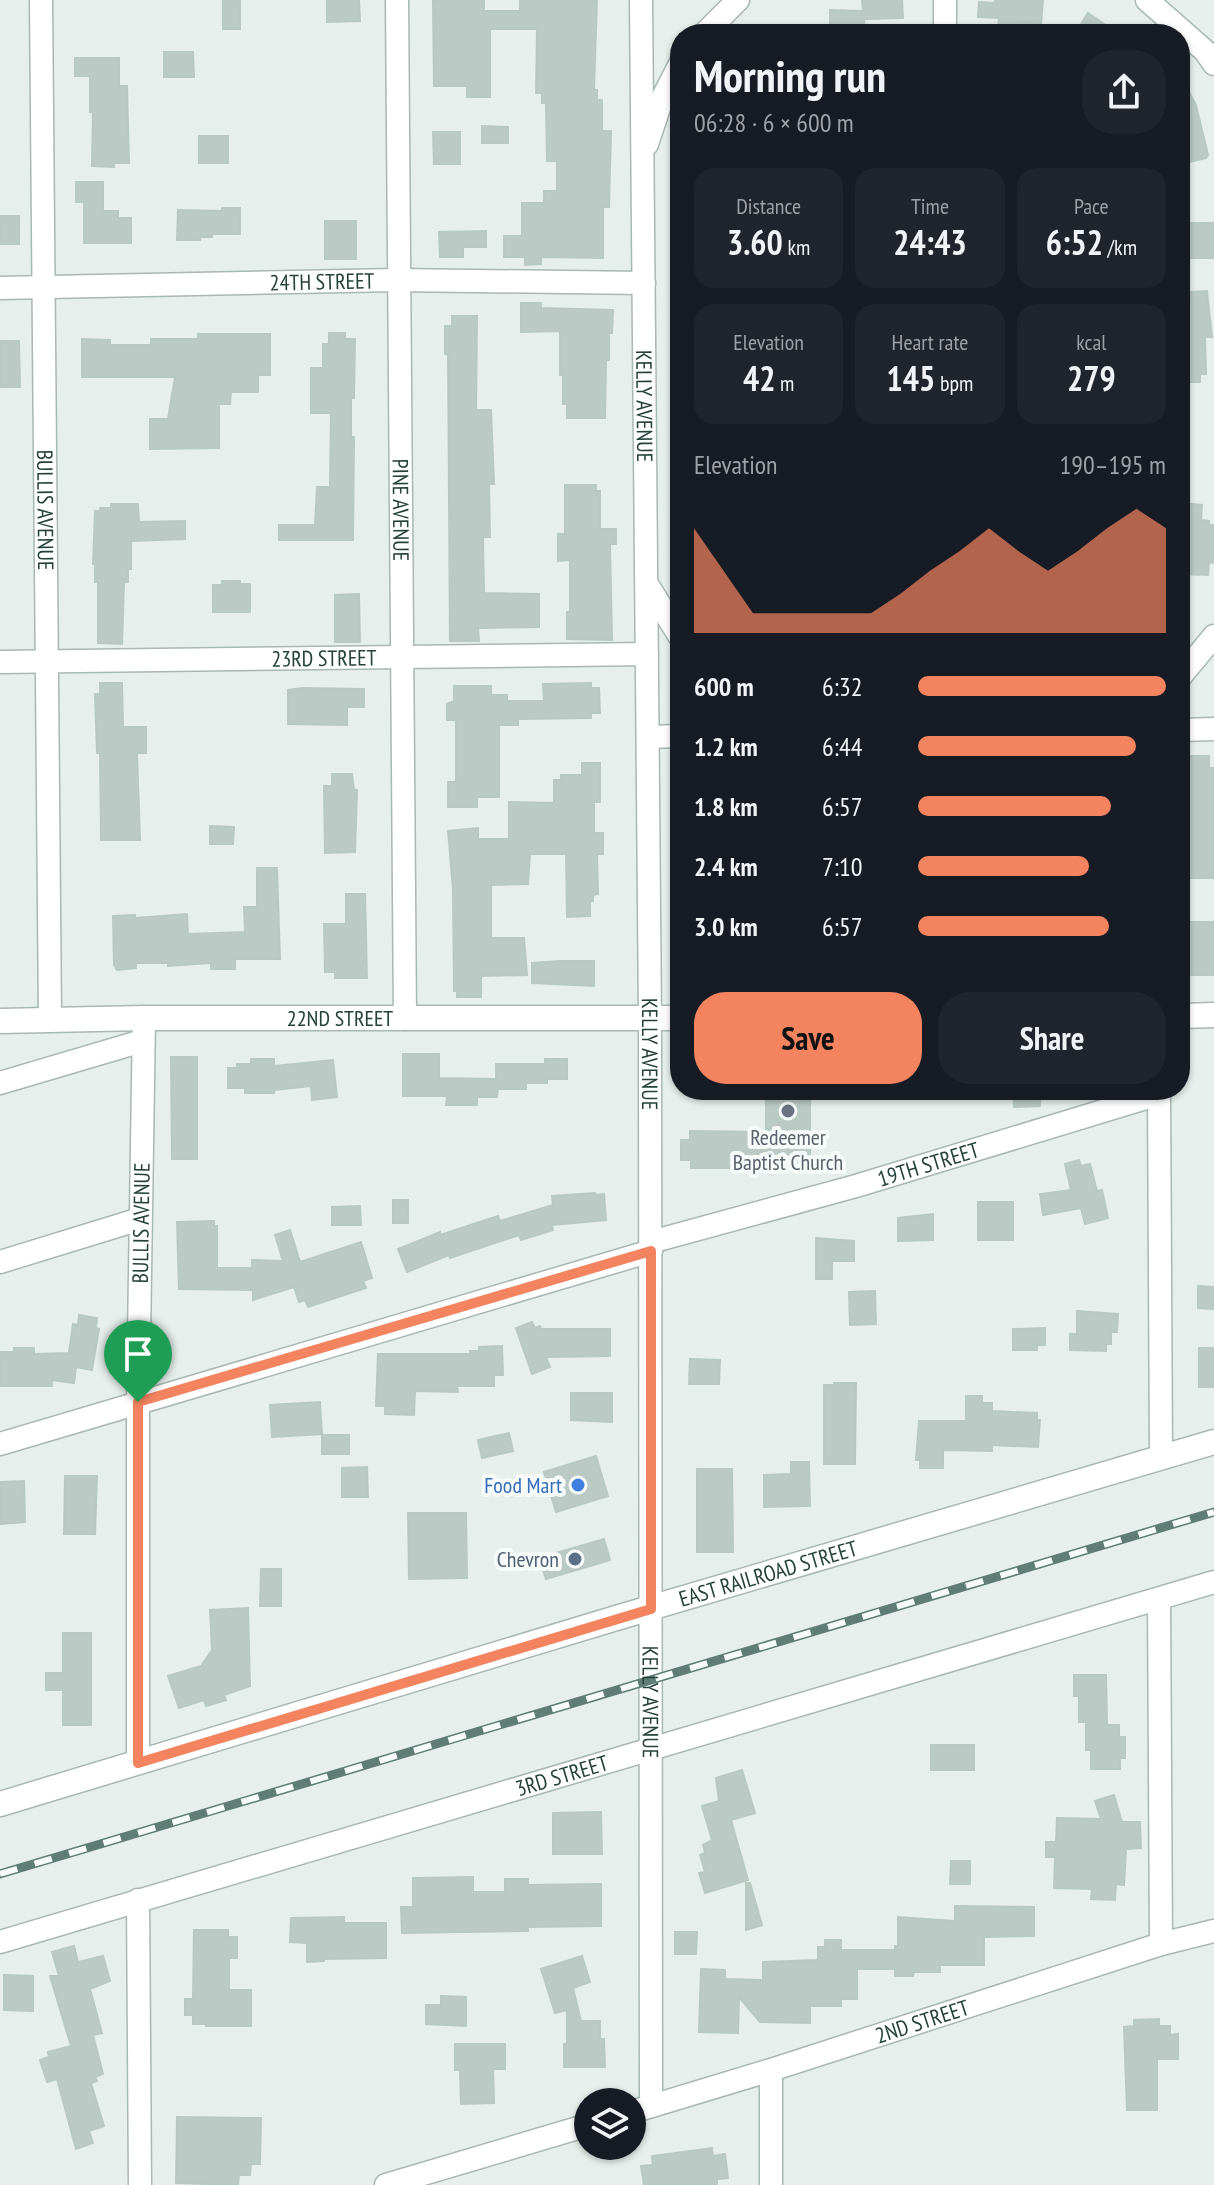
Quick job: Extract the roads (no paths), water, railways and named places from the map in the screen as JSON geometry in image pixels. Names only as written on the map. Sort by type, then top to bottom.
[{"type":"street","name":"BULLIS AVENUE","points":[[41,0],[50,1020]]},
{"type":"street","name":"PINE AVENUE","points":[[397,0],[405,1019]]},
{"type":"street","name":"KELLY AVENUE","points":[[641,0],[650,1018],[652,1748],[643,2088]]},
{"type":"street","points":[[714,24],[738,0]]},
{"type":"street","points":[[945,0],[945,24]]},
{"type":"street","points":[[1147,0],[1174,24]]},
{"type":"street","points":[[1190,38],[1214,64]]},
{"type":"street","points":[[642,161],[670,83]]},
{"type":"street","name":"24TH STREET","points":[[0,288],[401,280],[644,283]]},
{"type":"street","points":[[647,584],[670,621]]},
{"type":"street","points":[[1190,665],[1214,636]]},
{"type":"street","name":"23RD STREET","points":[[0,662],[647,654]]},
{"type":"street","points":[[1190,730],[1214,729]]},
{"type":"street","points":[[648,737],[670,736]]},
{"type":"street","points":[[1190,1016],[1214,1015]]},
{"type":"street","name":"22ND STREET","points":[[0,1021],[50,1020],[143,1029],[405,1019],[670,1018]]},
{"type":"street","name":"BULLIS AVENUE","points":[[138,1763],[138,1402],[143,1029]]},
{"type":"street","points":[[0,1083],[143,1029]]},
{"type":"street","name":"19TH STREET","points":[[0,1444],[1133,1100]]},
{"type":"street","points":[[1159,1100],[1161,1457]]},
{"type":"street","points":[[0,1262],[140,1219]]},
{"type":"street","name":"EAST RAILROAD STREET","points":[[0,1804],[1214,1442]]},
{"type":"street","name":"3RD STREET","points":[[0,1942],[1214,1582]]},
{"type":"street","points":[[1159,1599],[1161,1944]]},
{"type":"street","points":[[138,1900],[140,2185]]},
{"type":"street","name":"2ND STREET","points":[[646,2108],[1161,1944],[1214,1931]]},
{"type":"street","points":[[771,2070],[771,2185]]},
{"type":"street","points":[[386,2185],[574,2129]]},
{"type":"railway","points":[[0,1874],[1214,1512]]},
{"type":"place","name":"Redeemer Baptist Church","points":[[788,1111]]},
{"type":"place","name":"Food Mart","points":[[578,1485]]},
{"type":"place","name":"Chevron","points":[[575,1559]]}]
